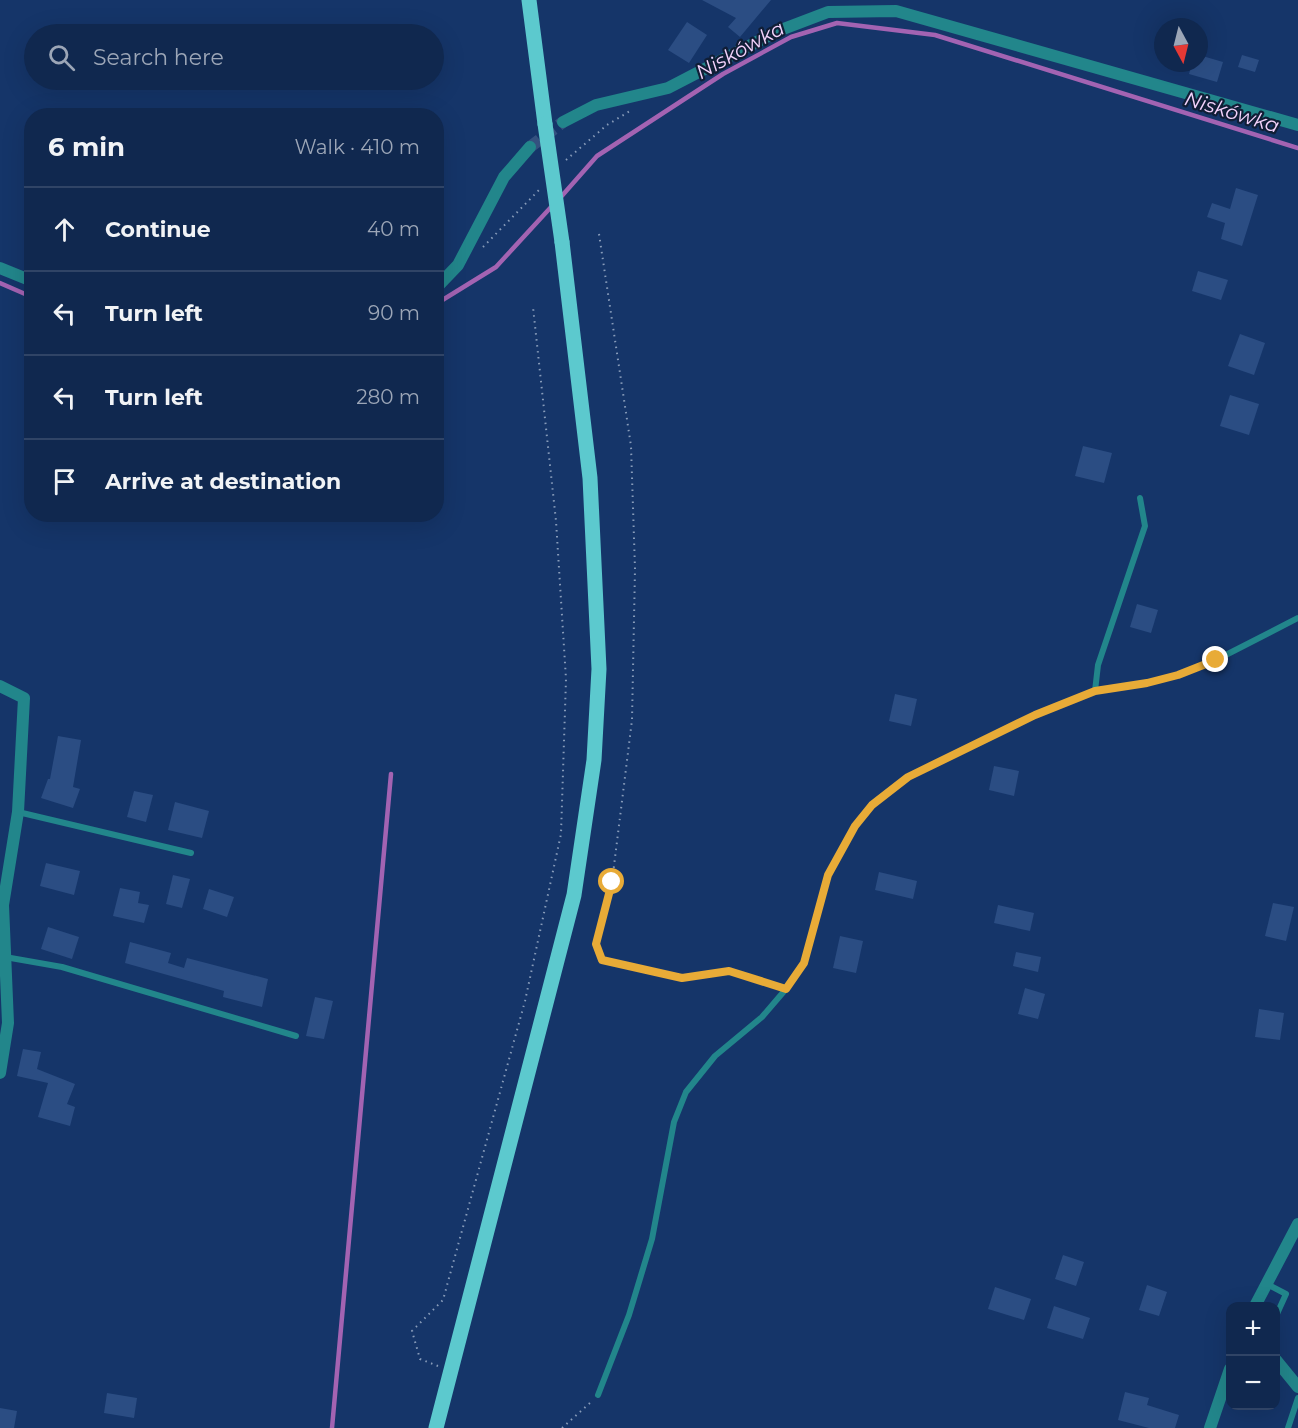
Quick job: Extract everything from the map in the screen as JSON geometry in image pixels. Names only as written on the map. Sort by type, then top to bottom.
[{"type":"main road","points":[[436,1428],[574,895],[594,760],[599,669],[590,478],[562,242],[529,0]]},
{"type":"street","points":[[563,122],[596,105],[668,88],[778,31],[828,12],[896,10],[1298,125]]},
{"type":"street","points":[[444,280],[458,265],[504,177],[530,147]]},
{"type":"street","points":[[0,268],[24,278]]},
{"type":"street","points":[[0,686],[24,698],[18,812],[3,905],[8,1023],[0,1073]]},
{"type":"street","points":[[1257,1302],[1298,1224]]},
{"type":"street","points":[[1280,1366],[1298,1387]]},
{"type":"street","points":[[1210,1428],[1226,1381]]},
{"type":"lane","points":[[1095,691],[1098,665],[1145,526],[1140,498]]},
{"type":"lane","points":[[598,1395],[629,1315],[652,1239],[674,1122],[686,1092],[715,1056],[762,1017],[804,963],[828,875],[855,826],[872,805],[908,777],[1035,715],[1095,691],[1147,683],[1178,675],[1255,641],[1298,618]]},
{"type":"lane","points":[[18,812],[191,853]]},
{"type":"lane","points":[[5,957],[62,967],[296,1036]]},
{"type":"lane","points":[[1267,1284],[1286,1293],[1280,1306]]},
{"type":"lane","points":[[1288,1428],[1298,1398]]},
{"type":"path","points":[[599,234],[631,446],[635,569],[632,720],[612,882],[596,944],[602,960],[682,978],[729,971],[786,989]]},
{"type":"path","points":[[451,1372],[420,1359],[412,1331],[443,1300],[525,1000],[561,834],[566,679],[556,521],[533,307]]},
{"type":"path","points":[[562,1428],[598,1395]]},
{"type":"building","points":[[702,0],[771,0],[740,37],[728,27],[736,18]]},
{"type":"building","points":[[687,22],[707,35],[689,63],[668,50]]},
{"type":"building","points":[[1242,55],[1259,60],[1255,72],[1238,67]]},
{"type":"building","points":[[1208,58],[1223,62],[1217,82],[1189,74],[1190,72],[1208,72]]},
{"type":"building","points":[[1236,188],[1258,195],[1242,246],[1221,239],[1225,223],[1207,217],[1212,203],[1230,209]]},
{"type":"building","points":[[1198,271],[1228,280],[1221,300],[1192,291]]},
{"type":"building","points":[[1240,334],[1265,343],[1254,375],[1228,366]]},
{"type":"building","points":[[1230,395],[1259,404],[1249,435],[1220,426]]},
{"type":"building","points":[[1083,446],[1112,453],[1104,483],[1075,476]]},
{"type":"building","points":[[1137,604],[1158,610],[1151,633],[1130,627]]},
{"type":"building","points":[[895,694],[917,699],[911,726],[889,721]]},
{"type":"building","points":[[58,736],[81,740],[73,787],[80,789],[73,808],[41,798],[48,779],[50,779]]},
{"type":"building","points":[[994,766],[1019,771],[1014,796],[989,790]]},
{"type":"building","points":[[134,791],[153,795],[146,822],[127,817]]},
{"type":"building","points":[[175,802],[209,811],[202,838],[168,830]]},
{"type":"building","points":[[46,863],[80,871],[74,895],[40,886]]},
{"type":"building","points":[[879,872],[917,881],[913,899],[875,890]]},
{"type":"building","points":[[173,875],[190,879],[182,908],[166,904]]},
{"type":"building","points":[[120,888],[140,892],[138,903],[149,905],[144,923],[113,916]]},
{"type":"building","points":[[209,889],[234,897],[227,917],[203,909]]},
{"type":"building","points":[[1273,903],[1294,907],[1286,941],[1265,936]]},
{"type":"building","points":[[998,905],[1034,913],[1030,931],[994,923]]},
{"type":"building","points":[[48,927],[79,937],[72,959],[41,949]]},
{"type":"building","points":[[840,936],[863,941],[856,973],[833,968]]},
{"type":"building","points":[[130,942],[171,953],[168,963],[184,968],[187,958],[268,979],[262,1007],[223,997],[224,991],[125,963]]},
{"type":"building","points":[[1016,952],[1041,957],[1038,972],[1013,966]]},
{"type":"building","points":[[1025,988],[1045,994],[1038,1019],[1018,1014]]},
{"type":"building","points":[[315,997],[333,1001],[324,1039],[306,1036]]},
{"type":"building","points":[[1259,1009],[1284,1013],[1280,1040],[1255,1037]]},
{"type":"building","points":[[23,1049],[41,1052],[37,1069],[75,1084],[67,1104],[75,1107],[70,1126],[38,1117],[48,1083],[17,1076]]},
{"type":"building","points":[[1063,1255],[1084,1262],[1076,1286],[1055,1279]]},
{"type":"building","points":[[1147,1285],[1167,1292],[1159,1316],[1139,1310]]},
{"type":"building","points":[[995,1287],[1031,1299],[1024,1320],[988,1309]]},
{"type":"building","points":[[1054,1306],[1090,1318],[1083,1339],[1047,1328]]},
{"type":"building","points":[[1125,1392],[1149,1398],[1147,1405],[1179,1415],[1175,1428],[1149,1428],[1118,1420]]},
{"type":"building","points":[[107,1393],[137,1398],[134,1418],[104,1413]]},
{"type":"building","points":[[0,1408],[17,1411],[14,1428],[0,1428]]},
{"type":"waterway","name":"Niskówka","points":[[560,198],[597,156],[723,74],[791,37],[837,23],[935,35],[1298,148]]},
{"type":"waterway","name":"Niskówka","points":[[444,299],[496,267],[552,206]]},
{"type":"waterway","name":"Niskówka","points":[[0,283],[24,294]]},
{"type":"waterway","points":[[332,1428],[391,774]]},
{"type":"tunnel","points":[[530,147],[563,122]]},
{"type":"route","points":[[612,882],[596,944],[602,960],[682,978],[729,971],[786,989],[804,963],[828,875],[855,826],[872,805],[908,777],[1035,715],[1095,691],[1147,683],[1178,675],[1216,660]]}]
